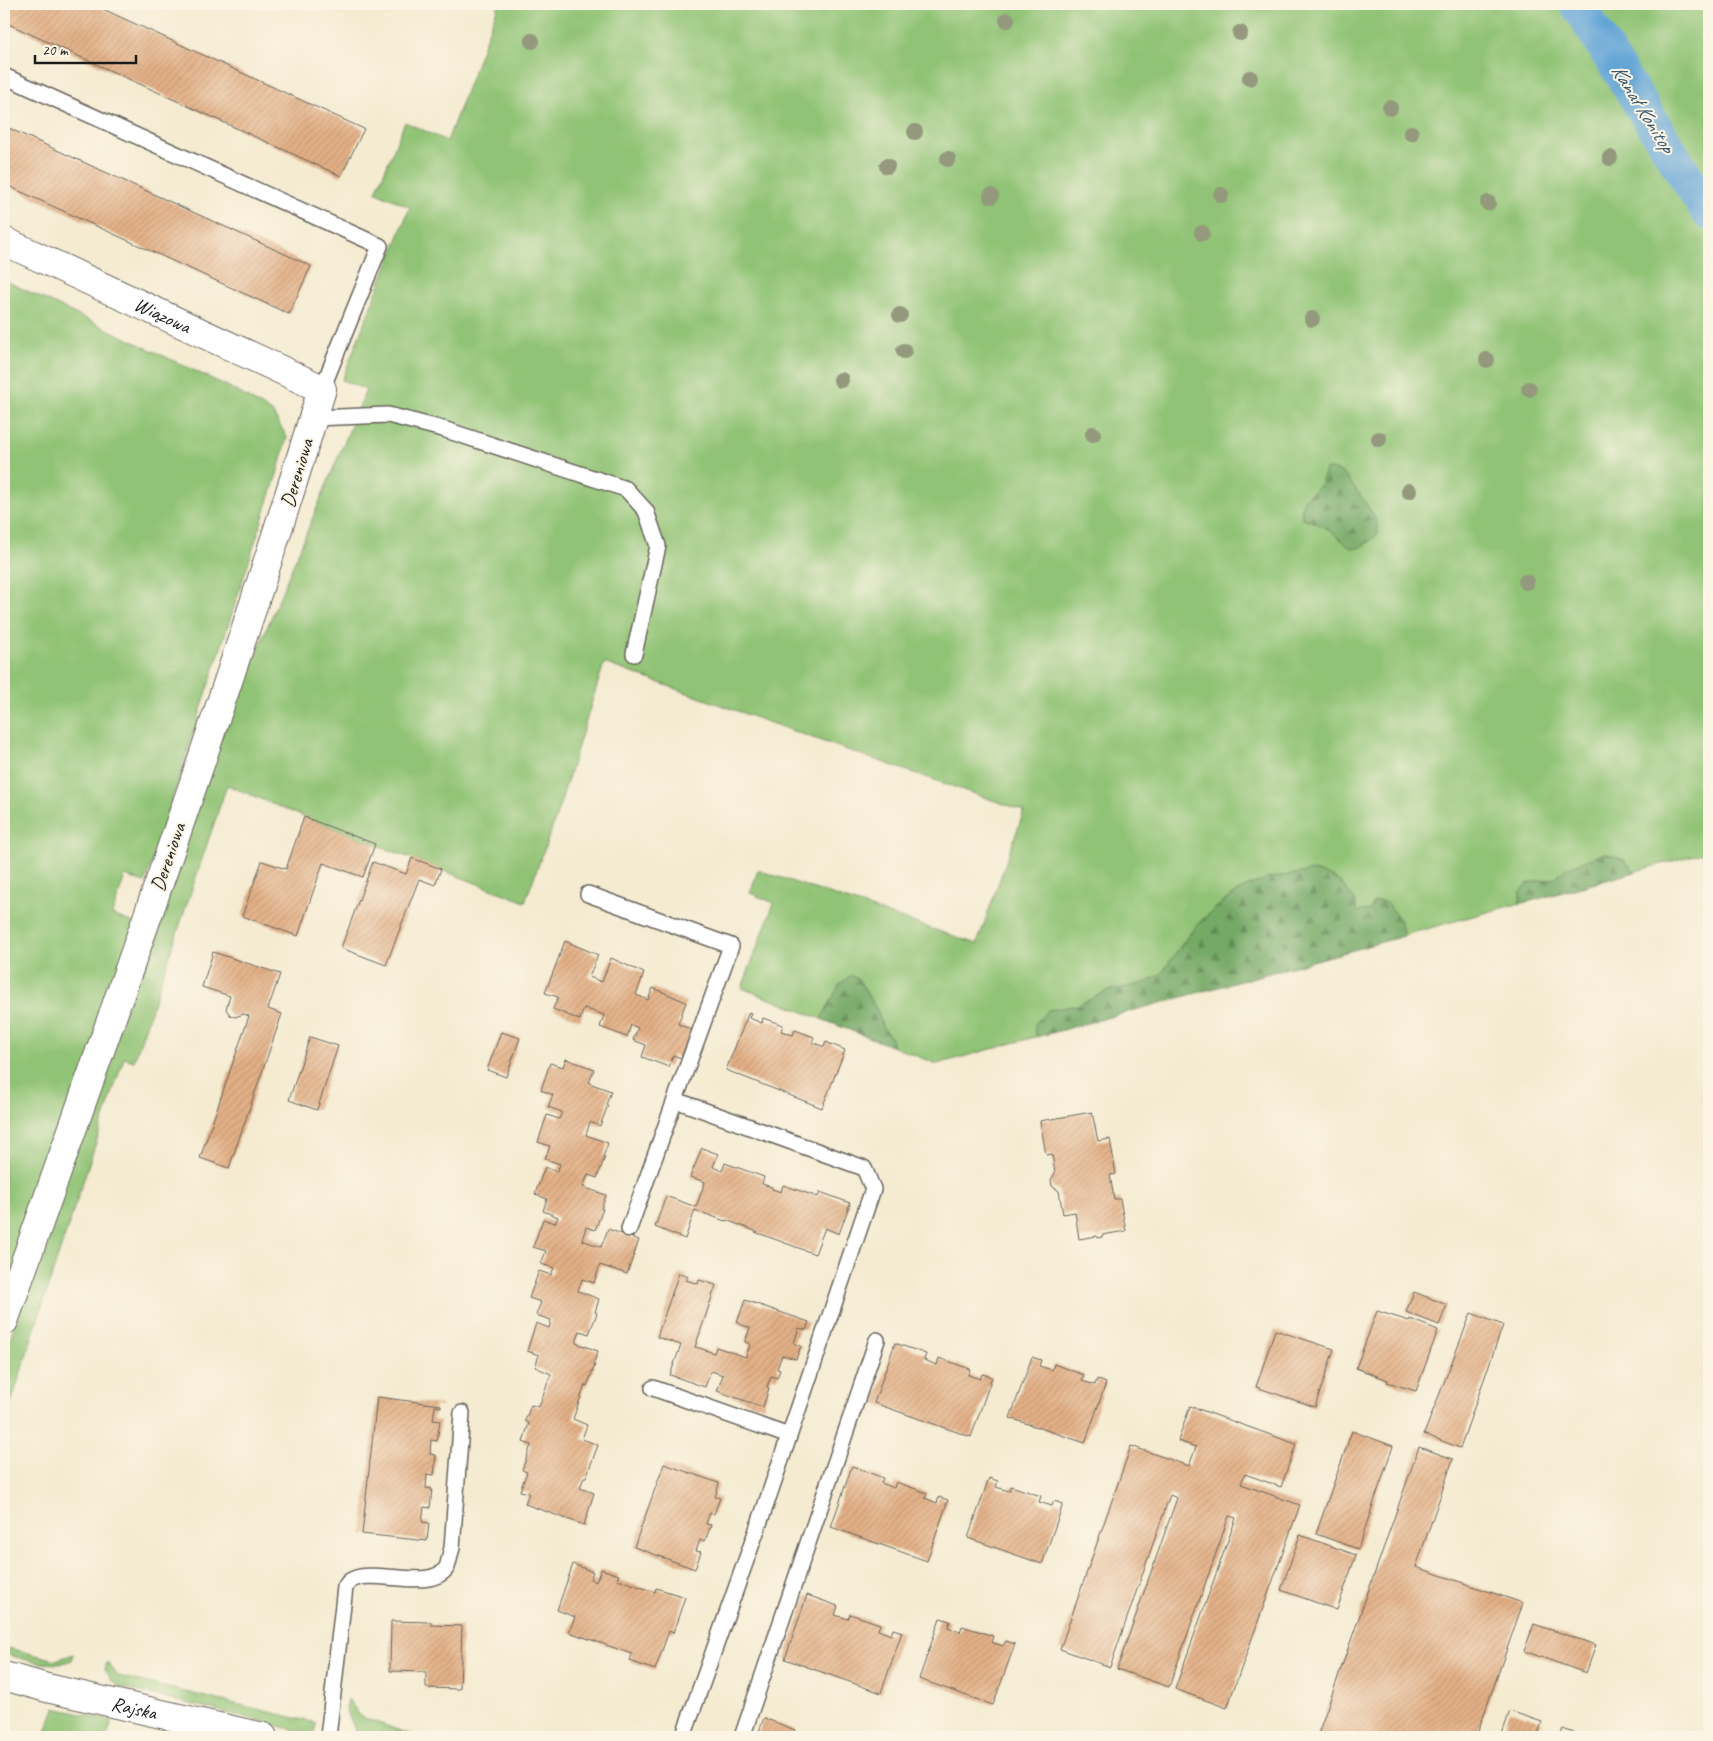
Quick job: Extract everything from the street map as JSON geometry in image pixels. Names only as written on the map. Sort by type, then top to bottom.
[{"type":"street","name":"Wiązowa","points":[[4,241],[322,389]]},
{"type":"street","name":"Dereniowa","points":[[4,1321],[262,583],[322,389]]},
{"type":"street","name":"Rajska","points":[[4,1676],[47,1688],[263,1737]]},
{"type":"lane","points":[[4,76],[380,246],[322,389]]},
{"type":"lane","points":[[314,418],[388,415],[443,429],[626,489],[646,512],[658,546],[634,654]]},
{"type":"lane","points":[[588,894],[731,946],[629,1228]]},
{"type":"lane","points":[[675,1100],[864,1168],[873,1189],[789,1436],[683,1737]]},
{"type":"lane","points":[[742,1737],[877,1340]]},
{"type":"lane","points":[[653,1388],[789,1436]]},
{"type":"lane","points":[[328,1737],[345,1587],[350,1581],[361,1577],[424,1579],[440,1574],[447,1567],[452,1548],[462,1413]]},
{"type":"green space","points":[[499,4],[1566,4],[1709,231],[1709,851],[937,1064],[742,988],[774,903],[750,893],[758,870],[977,944],[1024,811],[604,663],[556,817],[525,902],[304,817],[227,785],[134,1061],[124,1058],[4,1425],[4,1355],[114,1044],[206,774],[366,390],[342,380],[410,207],[376,192],[405,122],[447,141]]},
{"type":"green space","points":[[1584,4],[1709,4],[1709,199]]},
{"type":"green space","points":[[4,280],[231,388],[272,412],[287,437],[277,474],[145,883],[125,876],[112,915],[139,925],[4,1303]]},
{"type":"green space","points":[[1325,469],[1336,470],[1344,475],[1362,497],[1376,521],[1378,534],[1361,547],[1350,547],[1324,527],[1302,518],[1303,500],[1320,484]]},
{"type":"green space","points":[[1605,853],[1624,860],[1635,872],[1520,904],[1520,892],[1528,883],[1555,878],[1566,868]]},
{"type":"green space","points":[[1313,871],[1328,875],[1340,882],[1355,900],[1357,912],[1370,910],[1374,902],[1383,901],[1397,916],[1404,936],[1037,1037],[1035,1024],[1048,1010],[1078,1005],[1107,991],[1144,983],[1160,975],[1191,932],[1203,919],[1243,888],[1269,878]]},
{"type":"green space","points":[[851,975],[859,980],[878,1012],[883,1028],[891,1037],[892,1046],[821,1019],[840,984]]},
{"type":"green space","points":[[4,1647],[56,1660],[74,1654],[72,1660],[60,1664],[40,1663],[4,1654]]},
{"type":"green space","points":[[107,1662],[118,1676],[316,1723],[314,1735],[120,1687],[111,1680],[105,1669]]},
{"type":"green space","points":[[348,1699],[361,1717],[418,1737],[358,1737],[346,1709]]},
{"type":"green space","points":[[55,1708],[112,1721],[107,1737],[44,1737]]},
{"type":"building","points":[[4,4],[92,4],[364,129],[341,176],[4,22]]},
{"type":"building","points":[[4,126],[311,266],[289,314],[4,184]]},
{"type":"building","points":[[304,817],[375,844],[363,877],[323,863],[298,936],[242,916],[262,861],[286,869]]},
{"type":"building","points":[[412,858],[441,869],[435,885],[419,879],[386,965],[341,948],[373,862],[406,874]]},
{"type":"building","points":[[565,941],[598,955],[589,977],[602,982],[611,958],[644,973],[636,995],[648,1000],[653,988],[686,1002],[678,1024],[692,1030],[681,1058],[673,1055],[669,1067],[642,1057],[646,1045],[633,1040],[638,1028],[631,1025],[627,1037],[600,1027],[604,1015],[584,1008],[580,1020],[553,1009],[558,997],[545,993]]},
{"type":"building","points":[[213,952],[280,974],[268,1009],[282,1014],[229,1168],[200,1158],[249,1016],[244,1014],[235,1017],[230,1015],[226,1009],[230,996],[202,987]]},
{"type":"building","points":[[749,1012],[751,1013],[749,1018],[762,1023],[763,1018],[783,1025],[781,1031],[793,1035],[795,1030],[814,1037],[812,1042],[824,1047],[826,1042],[845,1050],[822,1108],[726,1070]]},
{"type":"building","points":[[501,1032],[520,1038],[506,1077],[487,1070]]},
{"type":"building","points":[[310,1037],[338,1046],[317,1110],[289,1100]]},
{"type":"building","points":[[566,1059],[594,1069],[589,1083],[611,1091],[600,1126],[590,1122],[586,1135],[608,1143],[597,1178],[588,1175],[583,1187],[606,1195],[595,1230],[586,1227],[582,1240],[601,1247],[608,1229],[639,1240],[627,1274],[600,1265],[594,1283],[582,1279],[578,1291],[599,1299],[595,1312],[597,1313],[589,1334],[580,1331],[576,1343],[598,1351],[593,1365],[595,1365],[587,1386],[585,1385],[573,1419],[587,1425],[582,1439],[598,1445],[580,1488],[594,1493],[584,1525],[525,1504],[529,1493],[520,1491],[527,1472],[522,1470],[531,1445],[523,1442],[529,1423],[525,1421],[531,1405],[539,1407],[551,1374],[535,1367],[539,1355],[527,1351],[536,1323],[549,1328],[551,1320],[536,1315],[541,1302],[529,1298],[539,1271],[551,1275],[554,1268],[541,1264],[546,1251],[533,1247],[543,1219],[555,1223],[558,1217],[543,1211],[547,1199],[535,1194],[545,1167],[557,1172],[560,1164],[545,1159],[550,1146],[538,1142],[547,1115],[559,1119],[562,1112],[548,1107],[553,1095],[541,1090],[550,1063],[563,1067]]},
{"type":"building","points":[[1092,1112],[1098,1141],[1110,1139],[1116,1174],[1110,1175],[1114,1199],[1120,1199],[1126,1231],[1102,1235],[1102,1237],[1098,1238],[1097,1236],[1079,1239],[1075,1212],[1063,1214],[1059,1191],[1052,1186],[1051,1180],[1055,1173],[1052,1154],[1046,1155],[1040,1121]]},
{"type":"building","points":[[702,1148],[718,1154],[713,1167],[722,1171],[725,1163],[764,1177],[762,1184],[781,1192],[783,1185],[818,1197],[820,1192],[850,1203],[839,1234],[825,1228],[815,1254],[695,1210],[685,1239],[655,1227],[666,1196],[696,1207],[705,1182],[690,1177]]},
{"type":"building","points":[[679,1273],[688,1276],[686,1280],[698,1284],[699,1280],[716,1285],[695,1347],[714,1353],[716,1347],[746,1357],[750,1344],[745,1342],[750,1328],[737,1323],[745,1300],[809,1322],[806,1330],[799,1328],[794,1343],[801,1346],[796,1359],[782,1355],[777,1369],[780,1370],[777,1378],[771,1376],[763,1407],[717,1391],[723,1375],[711,1371],[705,1387],[670,1375],[681,1345],[657,1337]]},
{"type":"building","points":[[1414,1292],[1447,1305],[1439,1325],[1406,1312]]},
{"type":"building","points":[[1377,1311],[1409,1321],[1410,1319],[1438,1330],[1416,1391],[1387,1382],[1388,1380],[1356,1368]]},
{"type":"building","points":[[1471,1313],[1503,1325],[1460,1448],[1424,1434]]},
{"type":"building","points":[[1275,1330],[1334,1349],[1315,1407],[1256,1387]]},
{"type":"building","points":[[895,1343],[926,1354],[924,1360],[937,1365],[939,1358],[970,1369],[968,1375],[980,1379],[982,1374],[992,1377],[971,1437],[874,1403]]},
{"type":"building","points":[[1032,1357],[1041,1360],[1039,1366],[1052,1370],[1054,1364],[1084,1375],[1082,1381],[1095,1385],[1097,1379],[1106,1383],[1085,1443],[1010,1418]]},
{"type":"building","points":[[377,1397],[441,1405],[441,1407],[435,1406],[433,1420],[440,1421],[437,1441],[431,1440],[430,1454],[436,1455],[434,1475],[427,1474],[426,1488],[432,1489],[430,1508],[424,1507],[422,1522],[429,1523],[427,1541],[362,1534]]},
{"type":"building","points":[[1190,1406],[1296,1444],[1281,1487],[1245,1474],[1241,1484],[1300,1505],[1227,1708],[1175,1689],[1236,1518],[1229,1516],[1169,1687],[1117,1669],[1177,1498],[1170,1495],[1110,1667],[1060,1649],[1131,1446],[1189,1466],[1196,1447],[1178,1441]]},
{"type":"building","points":[[1352,1431],[1393,1446],[1358,1549],[1316,1534]]},
{"type":"building","points":[[1419,1447],[1453,1459],[1416,1567],[1523,1603],[1476,1737],[1317,1737]]},
{"type":"building","points":[[664,1464],[719,1483],[715,1497],[720,1498],[714,1514],[710,1513],[706,1524],[711,1525],[705,1541],[700,1540],[696,1551],[701,1552],[695,1569],[634,1547]]},
{"type":"building","points":[[852,1466],[883,1478],[881,1483],[894,1488],[896,1482],[927,1493],[925,1498],[937,1503],[939,1497],[948,1500],[927,1561],[831,1527]]},
{"type":"building","points":[[989,1478],[998,1481],[996,1487],[1009,1491],[1011,1486],[1041,1496],[1039,1502],[1052,1506],[1054,1501],[1063,1504],[1042,1564],[968,1538]]},
{"type":"building","points":[[1300,1535],[1356,1555],[1337,1610],[1281,1590]]},
{"type":"building","points":[[573,1564],[593,1572],[590,1579],[596,1582],[601,1569],[619,1575],[617,1579],[655,1592],[656,1588],[685,1597],[673,1633],[669,1631],[655,1670],[630,1661],[632,1654],[569,1632],[575,1617],[557,1610]]},
{"type":"building","points":[[807,1595],[838,1606],[835,1615],[848,1619],[850,1614],[880,1624],[878,1630],[891,1635],[893,1629],[902,1632],[881,1693],[785,1659]]},
{"type":"building","points":[[940,1618],[950,1621],[948,1627],[960,1632],[962,1626],[993,1636],[991,1642],[1003,1646],[1006,1641],[1015,1644],[993,1705],[919,1679]]},
{"type":"building","points":[[391,1621],[431,1622],[431,1625],[462,1626],[460,1689],[426,1688],[426,1672],[390,1671]]},
{"type":"building","points":[[1534,1624],[1596,1645],[1586,1673],[1524,1651]]},
{"type":"building","points":[[1510,1711],[1542,1722],[1537,1737],[1501,1737]]},
{"type":"building","points":[[764,1718],[795,1730],[792,1737],[757,1737]]},
{"type":"building","points":[[1709,1721],[1709,1737],[1703,1737]]},
{"type":"building","points":[[1563,1729],[1585,1737],[1560,1737]]},
{"type":"waterway","name":"Kanał Konitop","points":[[1577,4],[1709,213]]}]
